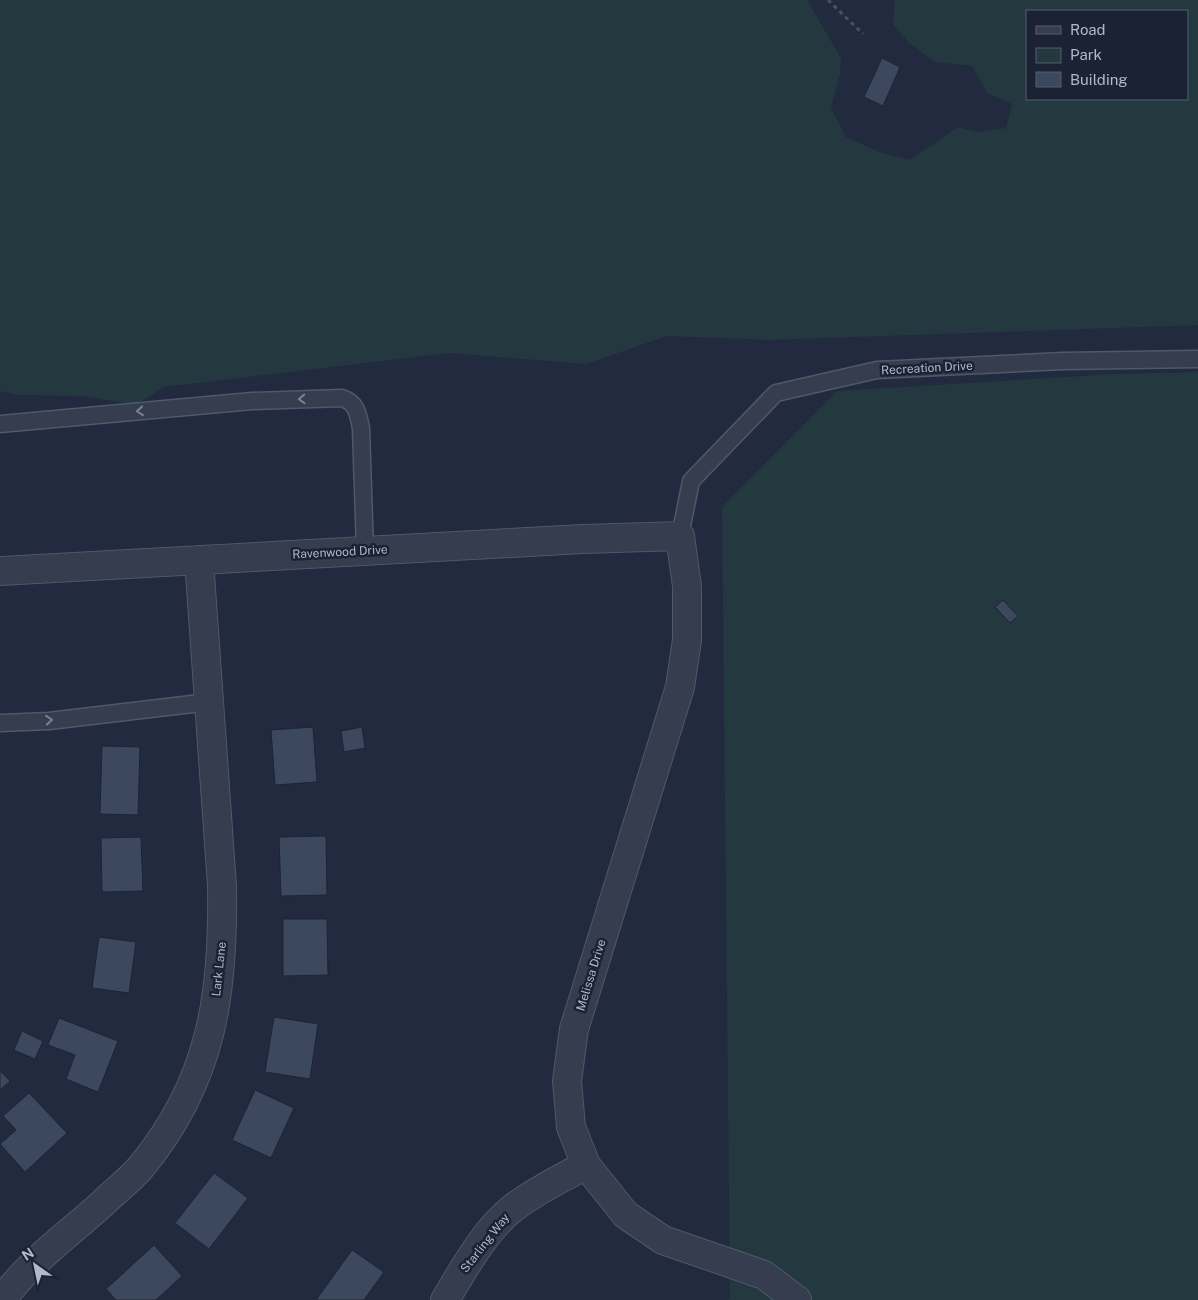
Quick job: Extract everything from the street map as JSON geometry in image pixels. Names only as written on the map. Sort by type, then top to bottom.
[{"type":"street","name":"Ravenwood Drive","points":[[0,571],[680,536]]},
{"type":"street","name":"Melissa Drive","points":[[680,536],[687,586],[688,640],[680,687],[574,1029],[567,1081],[572,1127],[586,1165],[626,1215],[664,1240],[764,1275],[797,1300]]},
{"type":"street","name":"Lark Lane","points":[[2,1300],[19,1277],[140,1168],[172,1125],[197,1077],[210,1031],[219,983],[223,931],[199,560]]},
{"type":"street","name":"Starling Way","points":[[445,1300],[466,1265],[494,1227],[513,1208],[586,1165]]},
{"type":"lane","name":"Recreation Drive","points":[[680,536],[691,481],[776,393],[877,370],[1063,362],[1198,359]]},
{"type":"lane","points":[[0,424],[252,401],[342,398],[350,401],[358,411],[361,428],[365,551]]},
{"type":"lane","points":[[0,723],[49,720],[209,702]]},
{"type":"path","points":[[828,0],[863,34]]},
{"type":"green space","points":[[0,0],[807,0],[841,58],[840,74],[831,108],[846,137],[879,152],[910,160],[958,127],[978,132],[1006,128],[1012,104],[987,93],[972,66],[935,62],[909,43],[893,24],[895,0],[1198,0],[1198,325],[770,340],[667,336],[586,364],[449,353],[164,387],[136,405],[85,396],[18,395],[0,391]]},
{"type":"green space","points":[[1198,372],[1198,1300],[727,1300],[730,1297],[722,507],[837,391],[1114,374]]},
{"type":"building","points":[[882,58],[900,67],[883,106],[864,97]]},
{"type":"building","points":[[1003,600],[1018,616],[1010,623],[995,607]]},
{"type":"building","points":[[313,727],[317,782],[275,785],[271,730]]},
{"type":"building","points":[[362,727],[365,748],[344,752],[341,731]]},
{"type":"building","points":[[102,746],[140,747],[138,815],[100,814]]},
{"type":"building","points":[[326,836],[327,895],[281,896],[279,837]]},
{"type":"building","points":[[141,837],[143,891],[102,892],[101,838]]},
{"type":"building","points":[[283,919],[327,919],[328,975],[283,976]]},
{"type":"building","points":[[99,937],[136,942],[129,993],[92,988]]},
{"type":"building","points":[[274,1017],[318,1024],[310,1079],[265,1072]]},
{"type":"building","points":[[59,1018],[118,1041],[98,1092],[66,1079],[75,1055],[48,1045]]},
{"type":"building","points":[[22,1031],[43,1041],[35,1059],[14,1050]]},
{"type":"building","points":[[0,1071],[10,1081],[0,1090]]},
{"type":"building","points":[[255,1090],[294,1108],[271,1158],[232,1140]]},
{"type":"building","points":[[29,1093],[67,1133],[25,1172],[0,1144],[16,1130],[3,1116]]},
{"type":"building","points":[[214,1173],[248,1198],[209,1249],[175,1223]]},
{"type":"building","points":[[154,1245],[182,1276],[156,1300],[116,1300],[106,1289]]},
{"type":"building","points":[[352,1250],[384,1272],[364,1300],[316,1300]]}]
